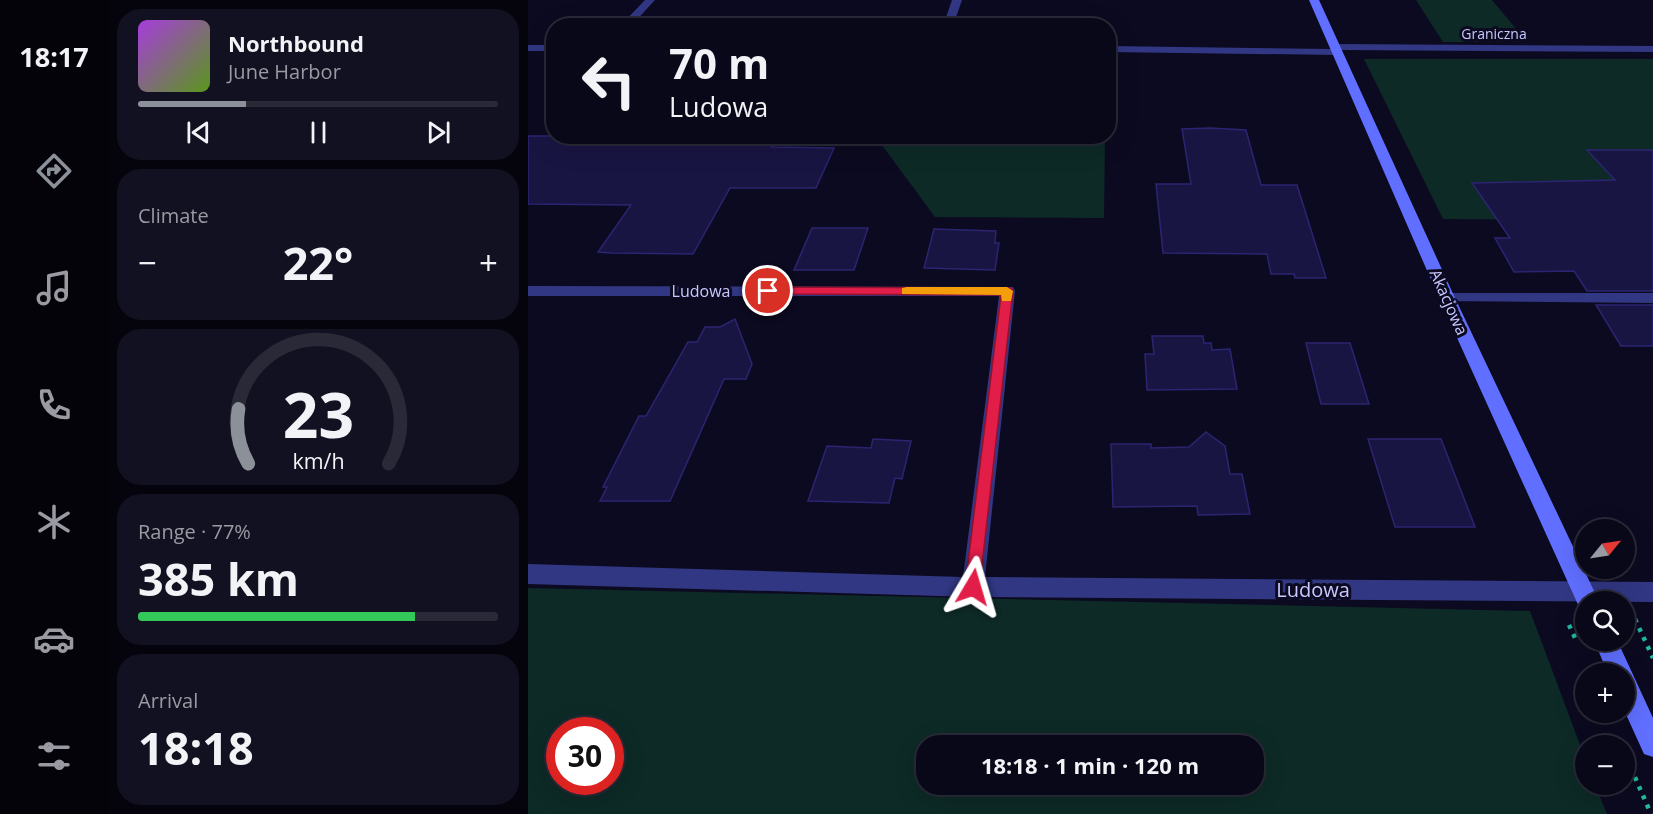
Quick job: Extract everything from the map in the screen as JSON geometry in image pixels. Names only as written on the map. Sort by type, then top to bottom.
[{"type":"street","points":[[633,18],[650,0]]},
{"type":"street","points":[[951,18],[957,0]]},
{"type":"street","name":"Akacjowa","points":[[1314,0],[1447,298],[1583,591]]},
{"type":"street","points":[[528,48],[546,48]]},
{"type":"street","name":"Graniczna","points":[[1116,49],[1653,49]]},
{"type":"street","name":"Ludowa","points":[[528,291],[1007,291],[973,587]]},
{"type":"street","name":"Ludowa","points":[[528,574],[973,587],[1575,596]]},
{"type":"street","name":"Ludowa","points":[[1635,591],[1653,592]]},
{"type":"street","points":[[1635,706],[1653,745]]},
{"type":"lane","points":[[1447,298],[1653,298]]},
{"type":"path","points":[[1635,619],[1653,658]]},
{"type":"path","points":[[1635,777],[1651,814]]},
{"type":"green space","points":[[1416,0],[1492,0],[1527,42],[1443,42]]},
{"type":"green space","points":[[1364,59],[1653,59],[1653,220],[1443,219]]},
{"type":"green space","points":[[881,144],[1105,144],[1104,218],[935,217]]},
{"type":"green space","points":[[528,588],[1530,611],[1576,735],[1575,795],[1599,795],[1607,814],[528,814]]},
{"type":"building","points":[[1182,129],[1246,130],[1261,185],[1297,185],[1326,278],[1295,278],[1294,274],[1271,274],[1267,254],[1163,253],[1156,184],[1191,184]]},
{"type":"building","points":[[528,136],[546,136],[546,144],[774,144],[772,147],[834,148],[816,188],[730,188],[693,254],[598,252],[631,205],[528,204]]},
{"type":"building","points":[[1587,150],[1653,150],[1653,291],[1587,291],[1574,271],[1514,272],[1495,238],[1510,238],[1472,183],[1615,180]]},
{"type":"building","points":[[812,228],[868,228],[854,270],[794,270]]},
{"type":"building","points":[[934,229],[996,231],[995,243],[999,243],[995,270],[924,268]]},
{"type":"building","points":[[1596,305],[1653,305],[1653,346],[1621,346]]},
{"type":"building","points":[[735,319],[752,364],[746,379],[724,379],[670,501],[600,501],[607,487],[603,487],[639,416],[646,416],[688,342],[697,342],[705,327],[720,327]]},
{"type":"building","points":[[1152,336],[1203,336],[1204,343],[1211,343],[1212,350],[1230,349],[1237,389],[1147,390],[1145,354],[1154,354]]},
{"type":"building","points":[[1306,343],[1350,343],[1369,404],[1321,404]]},
{"type":"building","points":[[1206,432],[1225,446],[1230,474],[1242,474],[1250,514],[1198,515],[1197,506],[1113,507],[1111,444],[1151,444],[1151,448],[1189,447]]},
{"type":"building","points":[[873,439],[911,441],[902,479],[895,478],[889,503],[808,501],[827,446],[871,448]]},
{"type":"building","points":[[1368,439],[1441,439],[1475,527],[1395,527]]},
{"type":"slow traffic","points":[[907,291],[1007,291],[1006,298]]},
{"type":"route","points":[[768,291],[1007,291],[973,587]]}]
